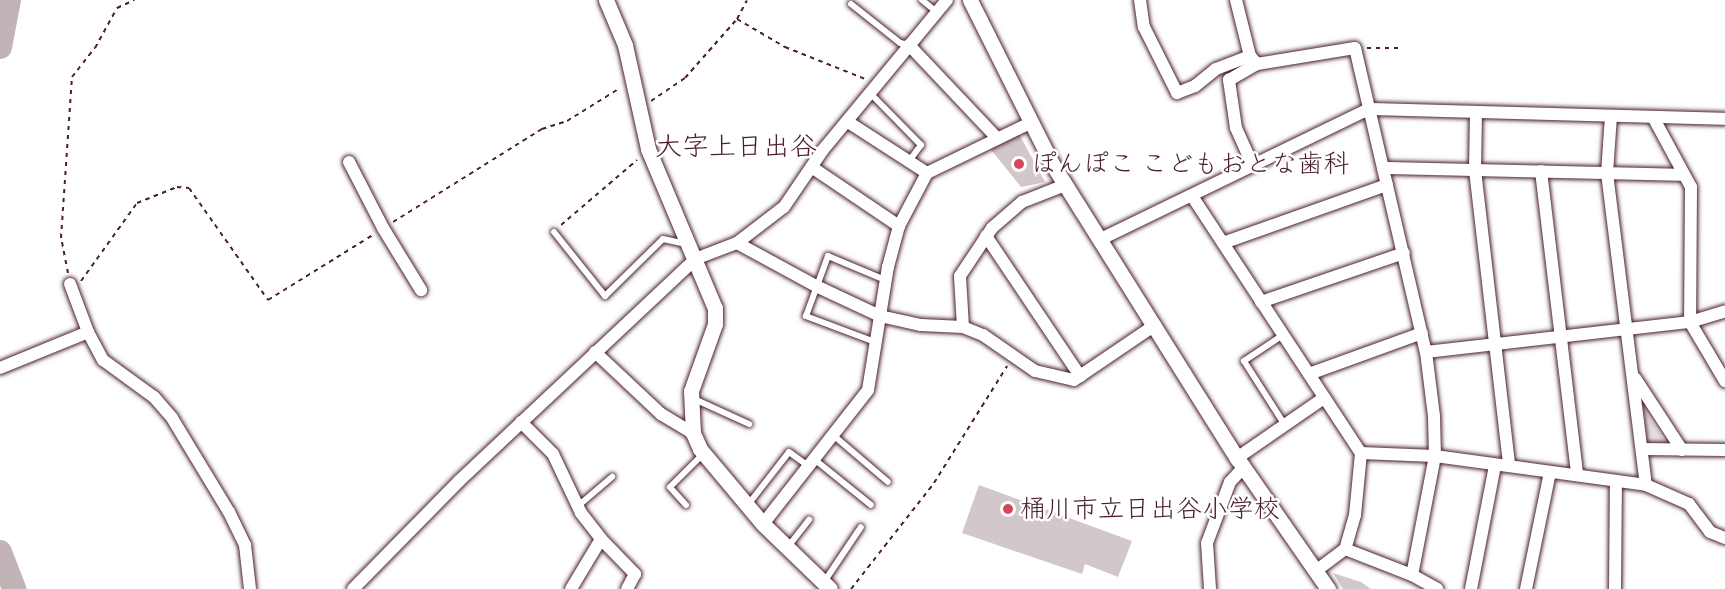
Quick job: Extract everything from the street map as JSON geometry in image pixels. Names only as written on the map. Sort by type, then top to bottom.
[{"type":"street","points":[[606,0],[625,45],[650,154],[715,308],[716,324],[691,390],[693,433],[704,453],[747,506],[826,586]]},
{"type":"street","points":[[353,589],[521,422],[694,259],[737,243],[784,207],[813,168],[822,151],[947,0]]},
{"type":"street","points":[[970,0],[1030,123],[1065,185],[1241,463],[1328,589]]},
{"type":"street","points":[[1140,0],[1144,27],[1177,93],[1195,86],[1216,69],[1254,60],[1355,48],[1422,333],[1434,416],[1435,456],[1412,575]]},
{"type":"street","points":[[1236,0],[1254,60]]},
{"type":"street","points":[[909,45],[997,138]]},
{"type":"street","points":[[1253,166],[1236,128],[1229,80],[1254,60]]},
{"type":"street","points":[[1101,239],[1369,109],[1725,119]]},
{"type":"street","points":[[1476,112],[1475,170],[1509,466]]},
{"type":"street","points":[[1611,116],[1607,173],[1646,484]]},
{"type":"street","points":[[1653,117],[1690,187],[1690,322],[1725,381]]},
{"type":"street","points":[[848,122],[927,172]]},
{"type":"street","points":[[763,524],[868,390],[886,280],[899,226],[927,172],[1030,123]]},
{"type":"street","points":[[349,162],[383,228],[421,290]]},
{"type":"street","points":[[813,168],[899,226]]},
{"type":"street","points":[[1383,168],[1683,175]]},
{"type":"street","points":[[1541,171],[1577,475]]},
{"type":"street","points":[[1223,243],[1387,184]]},
{"type":"street","points":[[963,327],[960,276],[986,236],[1022,202],[1065,185]]},
{"type":"street","points":[[1192,196],[1361,453],[1355,515],[1345,549],[1317,570]]},
{"type":"street","points":[[986,236],[1080,376]]},
{"type":"street","points":[[737,243],[816,286],[880,316],[921,325],[963,327],[983,335],[1035,371],[1074,380],[1155,325]]},
{"type":"street","points":[[1261,302],[1404,254]]},
{"type":"street","points":[[71,288],[88,332],[103,360],[154,397],[171,418],[229,512],[245,545],[250,589]]},
{"type":"street","points":[[1426,352],[1690,322],[1725,311]]},
{"type":"street","points":[[0,368],[88,332]]},
{"type":"street","points":[[1309,374],[1422,333]]},
{"type":"street","points":[[595,352],[661,414],[693,433]]},
{"type":"street","points":[[1634,376],[1682,450]]},
{"type":"street","points":[[1210,589],[1207,543],[1230,482],[1241,463],[1285,425],[1324,398]]},
{"type":"street","points":[[521,422],[553,454],[578,506],[601,539],[635,574],[627,589]]},
{"type":"street","points":[[1642,449],[1725,450]]},
{"type":"street","points":[[1361,453],[1435,456],[1646,484],[1689,504],[1710,532],[1725,538]]},
{"type":"street","points":[[1471,589],[1495,465]]},
{"type":"street","points":[[1526,589],[1550,472]]},
{"type":"street","points":[[1616,481],[1616,589]]},
{"type":"street","points":[[571,589],[601,539]]},
{"type":"street","points":[[1345,549],[1412,575],[1437,589]]},
{"type":"lane","points":[[922,0],[937,12]]},
{"type":"lane","points":[[851,4],[900,43],[909,45]]},
{"type":"lane","points":[[874,88],[921,145],[909,160]]},
{"type":"lane","points":[[554,232],[605,296],[663,239],[688,244]]},
{"type":"lane","points":[[876,342],[806,316],[828,256],[886,280]]},
{"type":"lane","points":[[1283,335],[1244,361],[1285,425]]},
{"type":"lane","points":[[691,398],[749,424]]},
{"type":"lane","points":[[833,435],[888,482]]},
{"type":"lane","points":[[747,506],[789,452],[811,463],[871,505]]},
{"type":"lane","points":[[686,505],[670,487],[704,453]]},
{"type":"lane","points":[[578,506],[612,477]]},
{"type":"lane","points":[[787,548],[809,520]]},
{"type":"lane","points":[[826,586],[861,528]]},
{"type":"path","points":[[71,288],[62,238],[72,77],[95,48],[117,8],[134,0]]},
{"type":"path","points":[[639,109],[685,78],[737,19],[747,0]]},
{"type":"path","points":[[737,19],[785,47],[874,88]]},
{"type":"path","points":[[1355,48],[1400,48]]},
{"type":"path","points":[[71,288],[137,203],[177,187],[189,188],[268,300],[542,129],[567,121],[633,80]]},
{"type":"path","points":[[554,232],[637,160],[650,154]]},
{"type":"path","points":[[851,589],[934,483],[977,410],[1014,356]]},
{"type":"shaded area","points":[[1644,409],[1667,445],[1647,444]]},
{"type":"building","name":"ぽんぽこ こどもおとな歯科","points":[[1018,132],[1045,182],[1021,187],[988,146]]},
{"type":"building","name":"桶川市立日出谷小学校","points":[[979,485],[1132,541],[1118,577],[1085,564],[1082,574],[962,533]]},
{"type":"building","points":[[1333,573],[1361,582],[1371,589],[1343,589]]},
{"type":"waterway","points":[[0,47],[9,0]]},
{"type":"waterway","points":[[0,552],[14,589]]},
{"type":"place","name":"ぽんぽこ こどもおとな歯科","points":[[1019,164]]},
{"type":"place","name":"桶川市立日出谷小学校","points":[[1008,509]]},
{"type":"district","name":"大字上日出谷","points":[[736,147]]}]
